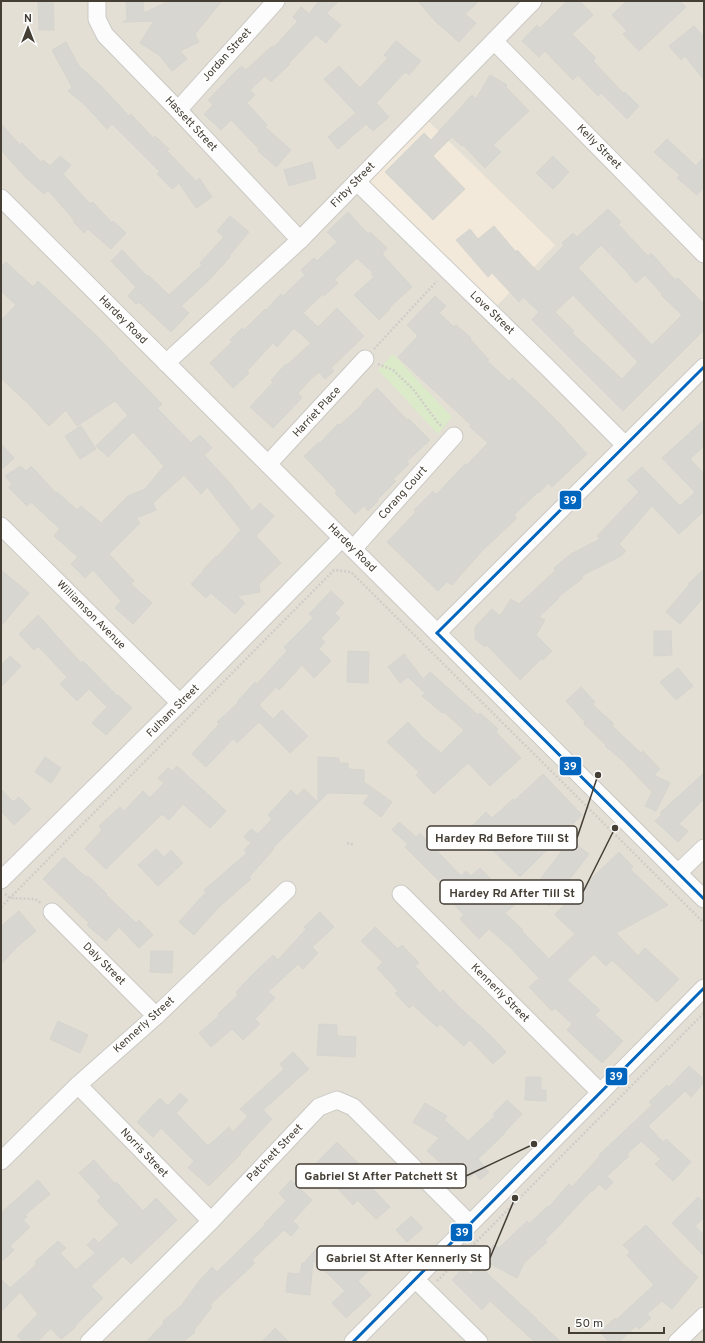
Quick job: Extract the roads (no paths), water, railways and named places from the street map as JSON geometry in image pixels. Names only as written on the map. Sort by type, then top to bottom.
[{"type":"street","name":"Hassett Street","points":[[97,1],[97,19],[104,35],[178,110],[300,240]]},
{"type":"street","name":"Jordan Street","points":[[178,110],[276,1]]},
{"type":"street","name":"Firby Street","points":[[166,363],[300,240],[533,1]]},
{"type":"street","name":"Kelly Street","points":[[494,41],[704,254]]},
{"type":"street","name":"Love Street","points":[[357,182],[625,445]]},
{"type":"street","name":"Hardey Road","points":[[1,198],[704,899]]},
{"type":"street","name":"Harriet Place","points":[[268,464],[365,359]]},
{"type":"street","points":[[437,633],[704,367]]},
{"type":"street","name":"Corang Court","points":[[348,544],[454,436]]},
{"type":"street","name":"Williamson Avenue","points":[[1,526],[180,703]]},
{"type":"street","name":"Fulham Street","points":[[4,876],[180,703],[348,544]]},
{"type":"street","points":[[678,873],[704,848]]},
{"type":"street","name":"Kennerly Street","points":[[1,1161],[78,1084],[156,1016],[287,890]]},
{"type":"street","name":"Kennerly Street","points":[[401,894],[600,1092]]},
{"type":"street","name":"Daly Street","points":[[52,912],[156,1016]]},
{"type":"street","points":[[352,1342],[704,988]]},
{"type":"street","name":"Norris Street","points":[[78,1084],[211,1221]]},
{"type":"street","name":"Patchett Street","points":[[89,1342],[211,1221],[319,1107],[337,1100],[353,1108],[470,1224]]},
{"type":"street","points":[[415,1279],[479,1342]]},
{"type":"street","points":[[677,1342],[704,1316]]},
{"type":"place","name":"Hardey Rd Before Till St","points":[[598,775]]},
{"type":"place","name":"Hardey Rd After Till St","points":[[615,828]]},
{"type":"place","name":"Gabriel St After Patchett St","points":[[534,1144]]},
{"type":"place","name":"Gabriel St After Kennerly St","points":[[515,1198]]}]
